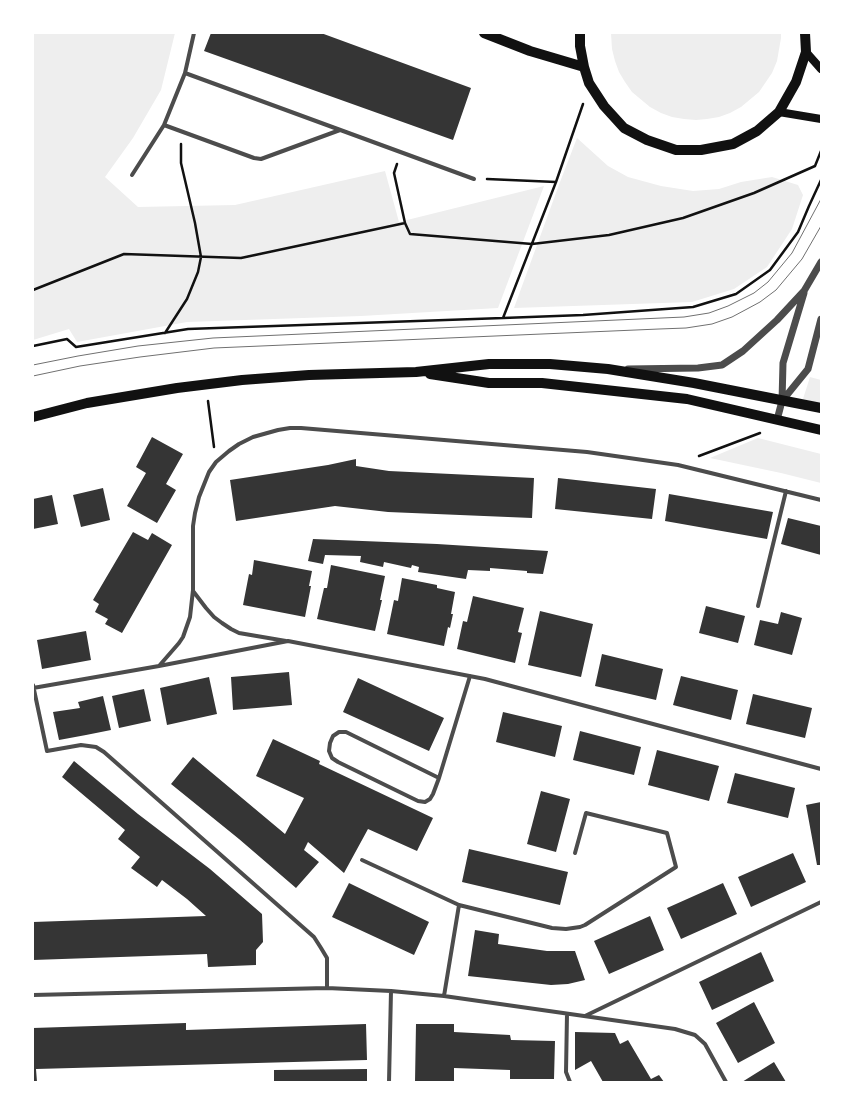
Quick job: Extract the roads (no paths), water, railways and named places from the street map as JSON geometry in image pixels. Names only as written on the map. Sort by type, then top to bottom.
[{"type":"main road","points":[[484,33],[530,50],[584,67]]},
{"type":"main road","points":[[580,33],[580,46],[584,67],[589,82],[604,106],[624,128],[647,140],[676,150],[701,150],[732,144],[757,131],[779,112],[796,82],[806,52],[805,33]]},
{"type":"main road","points":[[806,52],[821,69]]},
{"type":"main road","points":[[779,112],[821,119]]},
{"type":"main road","points":[[33,417],[87,404],[205,384],[309,375],[416,372],[489,364],[550,364],[608,369],[694,383],[821,408]]},
{"type":"main road","points":[[416,372],[490,383],[542,383],[687,399],[821,430]]},
{"type":"street","points":[[132,175],[164,125],[185,73],[194,33]]},
{"type":"street","points":[[185,73],[474,179]]},
{"type":"street","points":[[164,125],[254,158],[261,159],[340,130]]},
{"type":"street","points":[[608,369],[698,368],[722,365],[743,351],[777,320],[804,291],[821,262]]},
{"type":"street","points":[[777,420],[782,401],[783,363],[804,291]]},
{"type":"street","points":[[782,401],[808,369],[821,319]]},
{"type":"street","points":[[159,666],[180,643],[190,617],[193,590],[195,513],[209,472],[216,462],[229,451],[246,440],[267,432],[290,428],[587,452],[678,465],[821,500]]},
{"type":"street","points":[[758,606],[786,491]]},
{"type":"street","points":[[193,590],[206,608],[222,624],[239,633],[485,679],[821,769]]},
{"type":"street","points":[[288,641],[159,666],[33,687],[47,752],[81,745],[96,747],[104,752],[314,937],[327,958],[327,988]]},
{"type":"street","points":[[439,778],[346,732],[339,732],[333,736],[330,743],[329,751],[332,758],[338,762],[418,801],[425,802],[430,799],[433,794],[439,778],[470,676]]},
{"type":"street","points":[[362,860],[459,904],[552,928],[574,929],[585,925],[676,867],[667,833],[586,813],[575,853]]},
{"type":"street","points":[[585,1016],[821,902]]},
{"type":"street","points":[[444,996],[459,904]]},
{"type":"street","points":[[33,995],[327,988],[391,991],[444,996],[675,1029],[694,1036],[705,1044],[726,1082]]},
{"type":"street","points":[[389,1082],[391,991]]},
{"type":"street","points":[[567,1014],[566,1072],[570,1082]]},
{"type":"tram line","points":[[33,365],[138,346],[213,338],[684,317],[709,313],[728,306],[754,293],[768,282],[792,253],[821,199]]},
{"type":"tram line","points":[[33,376],[80,366],[214,348],[686,328],[712,324],[732,317],[760,302],[776,290],[802,259],[821,226]]}]
